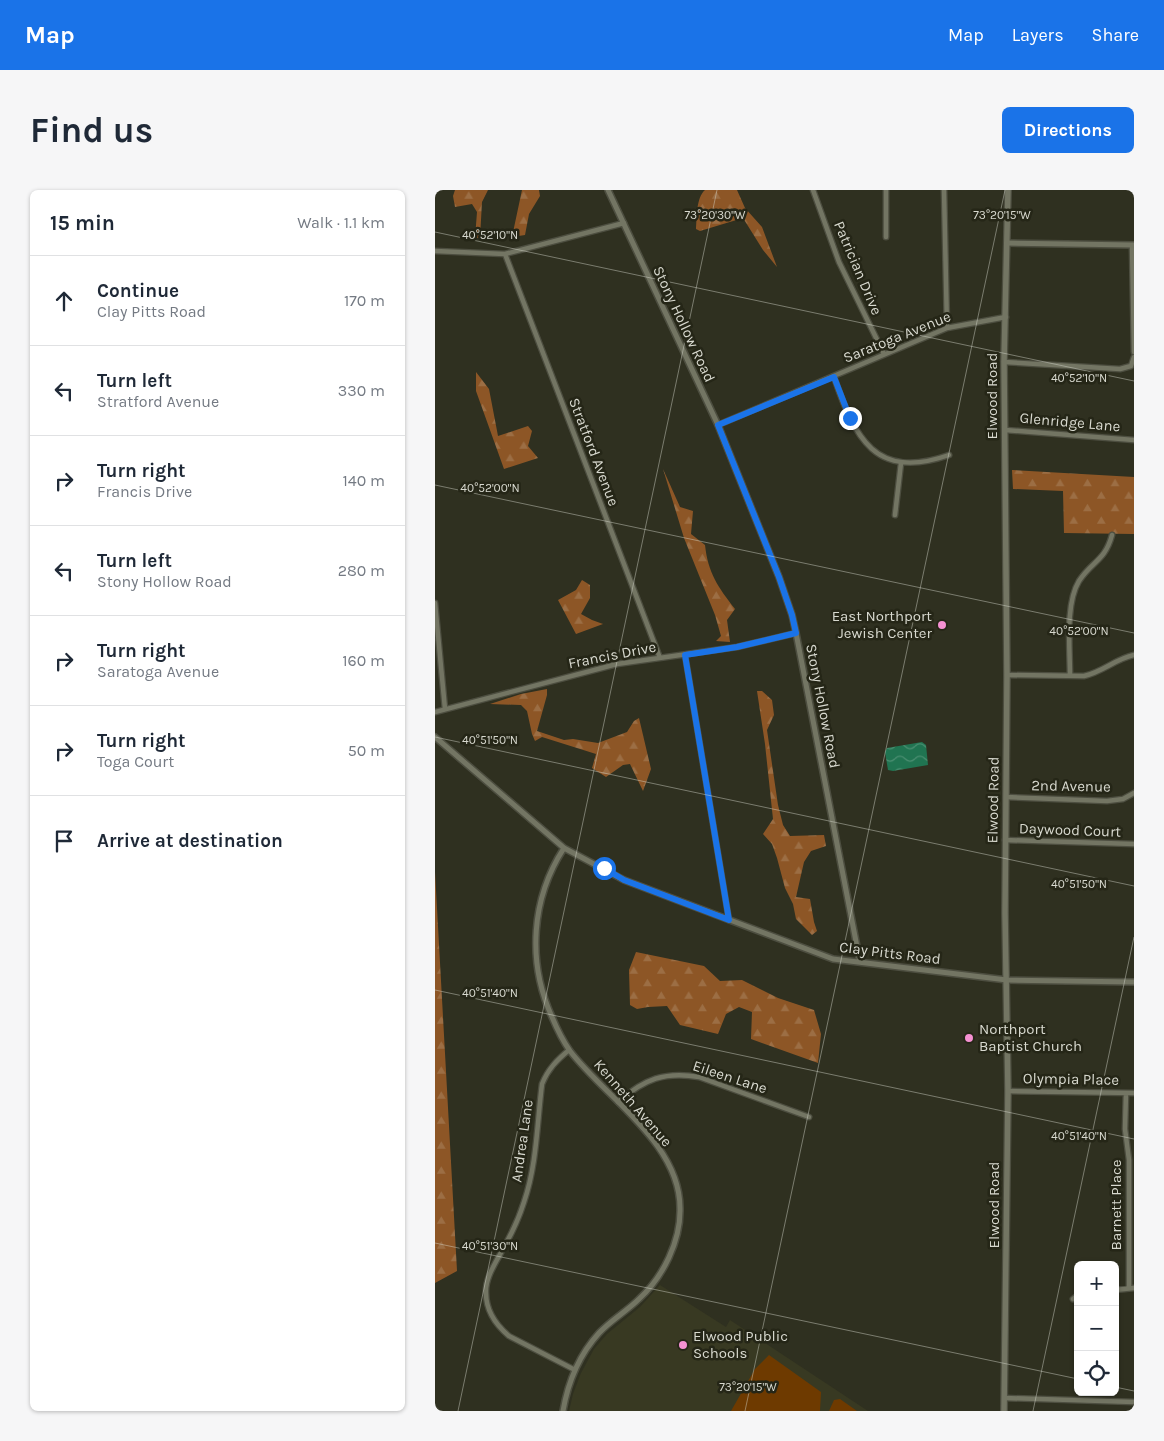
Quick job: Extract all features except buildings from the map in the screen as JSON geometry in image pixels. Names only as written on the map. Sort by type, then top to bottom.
[{"type":"main road","name":"Elwood Road","points":[[1004,1411],[1008,1091],[1005,840],[1007,675],[1004,362],[1008,190]]},
{"type":"street","name":"Stony Hollow Road","points":[[608,190],[718,425],[779,577],[792,615],[860,962]]},
{"type":"street","name":"Patrician Drive","points":[[813,190],[839,262],[884,354]]},
{"type":"street","points":[[885,237],[886,190]]},
{"type":"street","points":[[944,190],[947,328]]},
{"type":"street","points":[[435,251],[505,254],[624,223]]},
{"type":"street","points":[[1007,243],[1133,245],[1134,352]]},
{"type":"street","name":"Stratford Avenue","points":[[505,254],[660,658]]},
{"type":"street","name":"Saratoga Avenue","points":[[718,425],[947,328],[1006,317]]},
{"type":"street","points":[[1004,362],[1120,369],[1131,366],[1134,357]]},
{"type":"street","points":[[834,377],[857,434],[875,452],[901,463],[933,460],[949,455]]},
{"type":"street","name":"Glenridge Lane","points":[[1005,430],[1134,440]]},
{"type":"street","points":[[895,515],[901,463]]},
{"type":"street","points":[[1070,676],[1071,610],[1074,593],[1080,580],[1109,548],[1113,535]]},
{"type":"street","points":[[435,603],[445,709]]},
{"type":"street","name":"Francis Drive","points":[[435,712],[617,664],[737,647],[796,633]]},
{"type":"street","points":[[685,655],[729,920]]},
{"type":"street","points":[[1007,675],[1084,676],[1095,674],[1117,661],[1134,655]]},
{"type":"street","name":"Clay Pitts Road","points":[[435,737],[565,848],[624,880],[833,959],[1007,980],[1134,982]]},
{"type":"street","name":"2nd Avenue","points":[[1006,797],[1107,801],[1123,799],[1134,793]]},
{"type":"street","name":"Daywood Court","points":[[1005,840],[1134,844]]},
{"type":"street","name":"Kenneth Avenue","points":[[563,1411],[575,1370],[581,1357],[599,1333],[640,1299],[660,1274],[679,1225],[680,1207],[679,1194],[671,1168],[655,1143],[569,1050],[546,1003],[537,970],[536,933],[542,895],[555,863],[565,848]]},
{"type":"street","name":"Andrea Lane","points":[[569,1050],[553,1065],[546,1074],[542,1084],[535,1154],[529,1185],[518,1218],[490,1274],[486,1293],[494,1321],[509,1336],[575,1370]]},
{"type":"street","name":"Eileen Lane","points":[[618,1102],[630,1091],[656,1078],[669,1075],[686,1075],[699,1077],[809,1117]]},
{"type":"street","name":"Olympia Place","points":[[1008,1091],[1134,1093]]},
{"type":"street","name":"Barnett Place","points":[[1126,1092],[1125,1129],[1129,1160],[1131,1288]]},
{"type":"street","points":[[1005,1398],[1134,1402]]},
{"type":"shaded area","name":"Elwood Public Schools","points":[[660,1285],[726,1327],[730,1320],[868,1411],[569,1411],[581,1373],[594,1349],[607,1334],[640,1307]]},
{"type":"shaded area","points":[[769,1355],[821,1392],[820,1411],[731,1411],[755,1369]]},
{"type":"shaded area","points":[[840,1399],[857,1411],[829,1411],[834,1400]]},
{"type":"green space","points":[[455,190],[488,190],[482,202],[480,238],[475,238],[477,212],[472,204],[455,207],[453,196]]},
{"type":"green space","points":[[522,190],[539,190],[540,196],[529,214],[525,235],[512,237]]},
{"type":"green space","points":[[705,190],[737,190],[745,208],[762,227],[777,267],[763,250],[743,218],[700,231],[696,229],[698,203]]},
{"type":"green space","points":[[476,372],[489,389],[498,436],[528,426],[532,431],[528,446],[538,458],[504,469],[476,391]]},
{"type":"green space","points":[[663,469],[680,507],[693,511],[691,534],[705,545],[711,572],[735,609],[727,620],[730,642],[716,641],[721,636],[715,615],[684,538]]},
{"type":"green space","points":[[1012,470],[1134,477],[1134,534],[1064,533],[1063,491],[1013,489]]},
{"type":"green space","points":[[582,580],[590,585],[590,598],[581,614],[603,624],[576,634],[558,600],[576,590]]},
{"type":"green space","points":[[547,689],[537,731],[564,740],[573,739],[598,743],[627,732],[634,721],[639,718],[651,769],[643,791],[630,764],[623,765],[606,777],[592,768],[596,754],[542,737],[535,741],[527,711],[521,705],[490,704],[521,694]]},
{"type":"green space","points":[[757,691],[762,691],[772,700],[774,715],[767,730],[778,805],[783,825],[790,836],[824,835],[826,846],[811,851],[804,862],[796,897],[810,899],[817,931],[812,935],[796,919],[793,904],[785,888],[772,844],[763,834],[773,819]]},
{"type":"green space","points":[[435,872],[457,1271],[435,1283]]},
{"type":"green space","points":[[636,952],[704,966],[720,981],[742,980],[778,998],[814,1010],[821,1034],[818,1063],[751,1039],[752,1012],[739,1007],[726,1014],[718,1034],[680,1025],[667,1006],[637,1009],[630,1005],[629,970]]},
{"type":"water","points":[[922,742],[926,745],[928,765],[893,771],[888,770],[885,752],[887,748]]},
{"type":"place","name":"East Northport Jewish Center","points":[[942,625]]},
{"type":"place","name":"Northport Baptist Church","points":[[969,1038]]},
{"type":"place","name":"Elwood Public Schools","points":[[683,1345]]},
{"type":"route","points":[[604,868],[624,880],[729,920],[685,655],[737,647],[796,633],[787,597],[718,425],[834,377],[850,418]]}]
